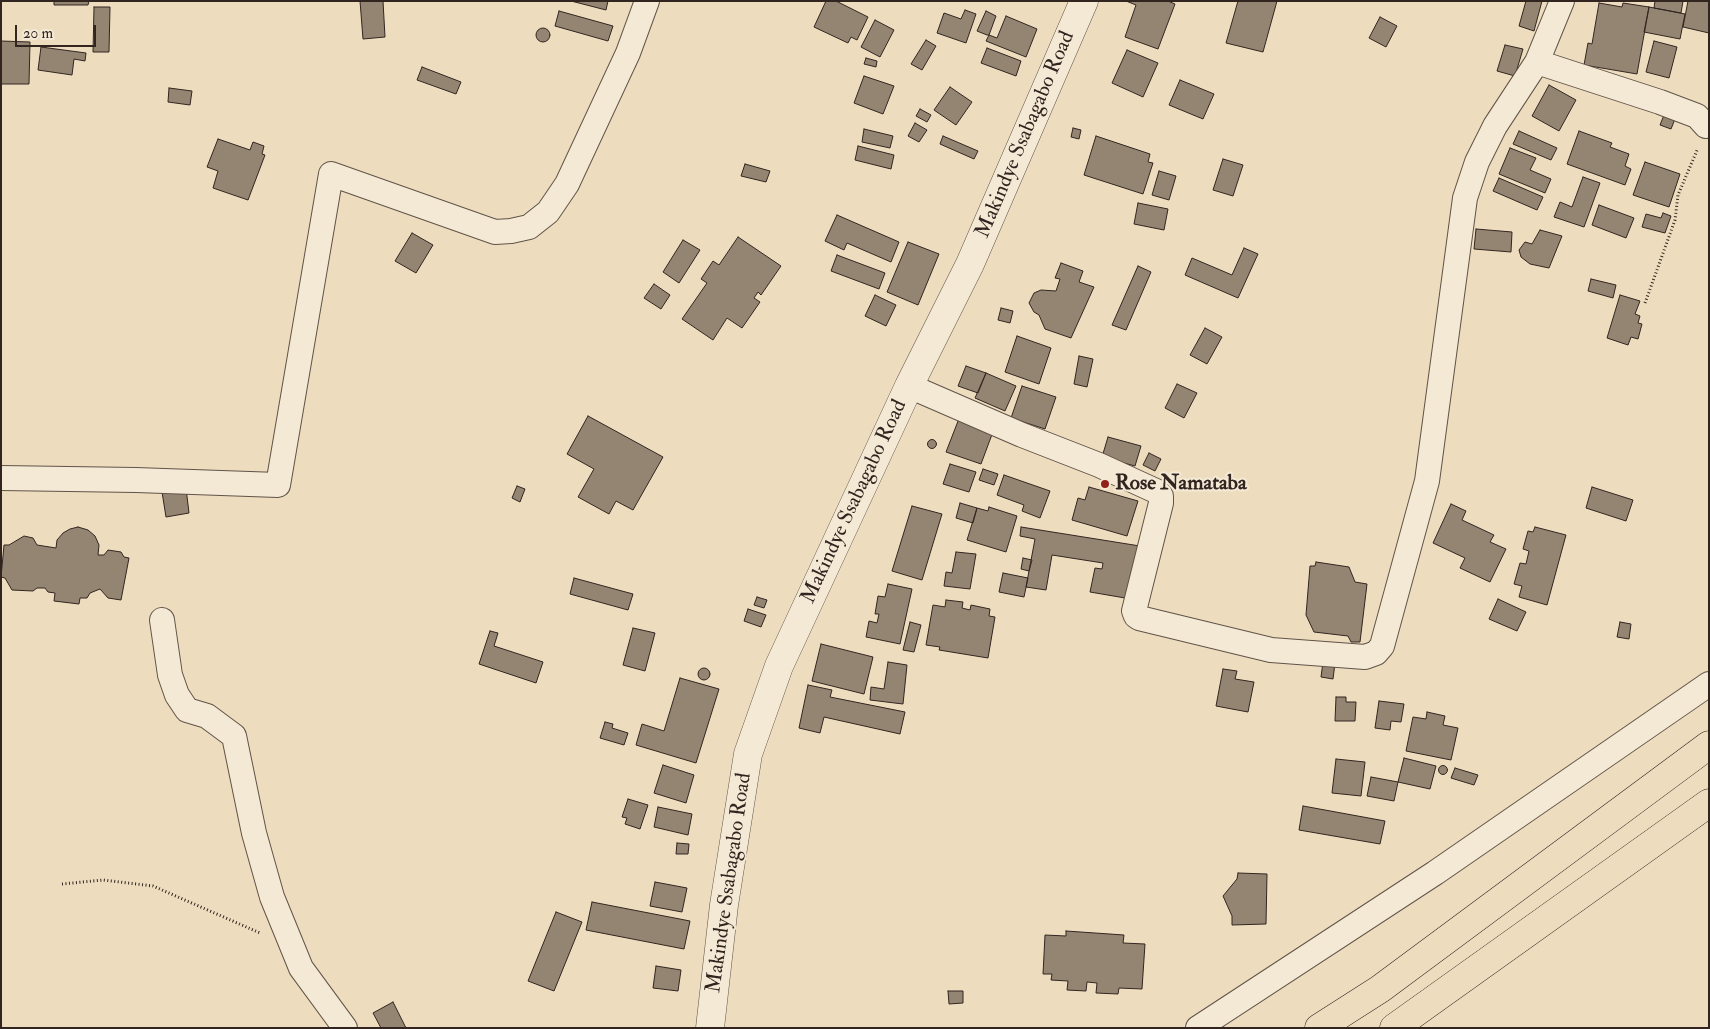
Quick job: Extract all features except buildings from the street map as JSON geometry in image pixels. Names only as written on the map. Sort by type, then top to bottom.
[{"type":"highway","points":[[1319,1028],[1388,983],[1709,745]]},
{"type":"highway","points":[[1394,1028],[1709,804]]},
{"type":"street","points":[[1,478],[278,485],[331,174],[495,232],[511,232],[529,228],[548,212],[567,184],[628,53],[647,1]]},
{"type":"street","name":"Makindye Ssabagabo Road","points":[[710,1028],[724,905],[748,754],[779,666],[909,386],[970,264],[1084,1]]},
{"type":"street","points":[[909,386],[1158,492],[1161,496],[1161,503],[1134,611],[1139,618],[1271,650],[1365,657],[1376,653],[1382,646],[1428,481],[1465,198],[1476,162],[1495,126],[1537,62],[1562,1]]},
{"type":"street","points":[[1537,62],[1697,116],[1706,126]]},
{"type":"street","points":[[162,620],[170,675],[177,695],[187,710],[207,716],[234,736],[254,833],[272,897],[300,968],[346,1028]]},
{"type":"street","points":[[1198,1028],[1435,873],[1709,684]]},
{"type":"path","points":[[1645,302],[1675,220],[1678,195],[1706,126]]},
{"type":"path","points":[[62,884],[103,880],[152,886],[292,948]]},
{"type":"place","name":"Rose Namataba","points":[[1105,484]]}]
